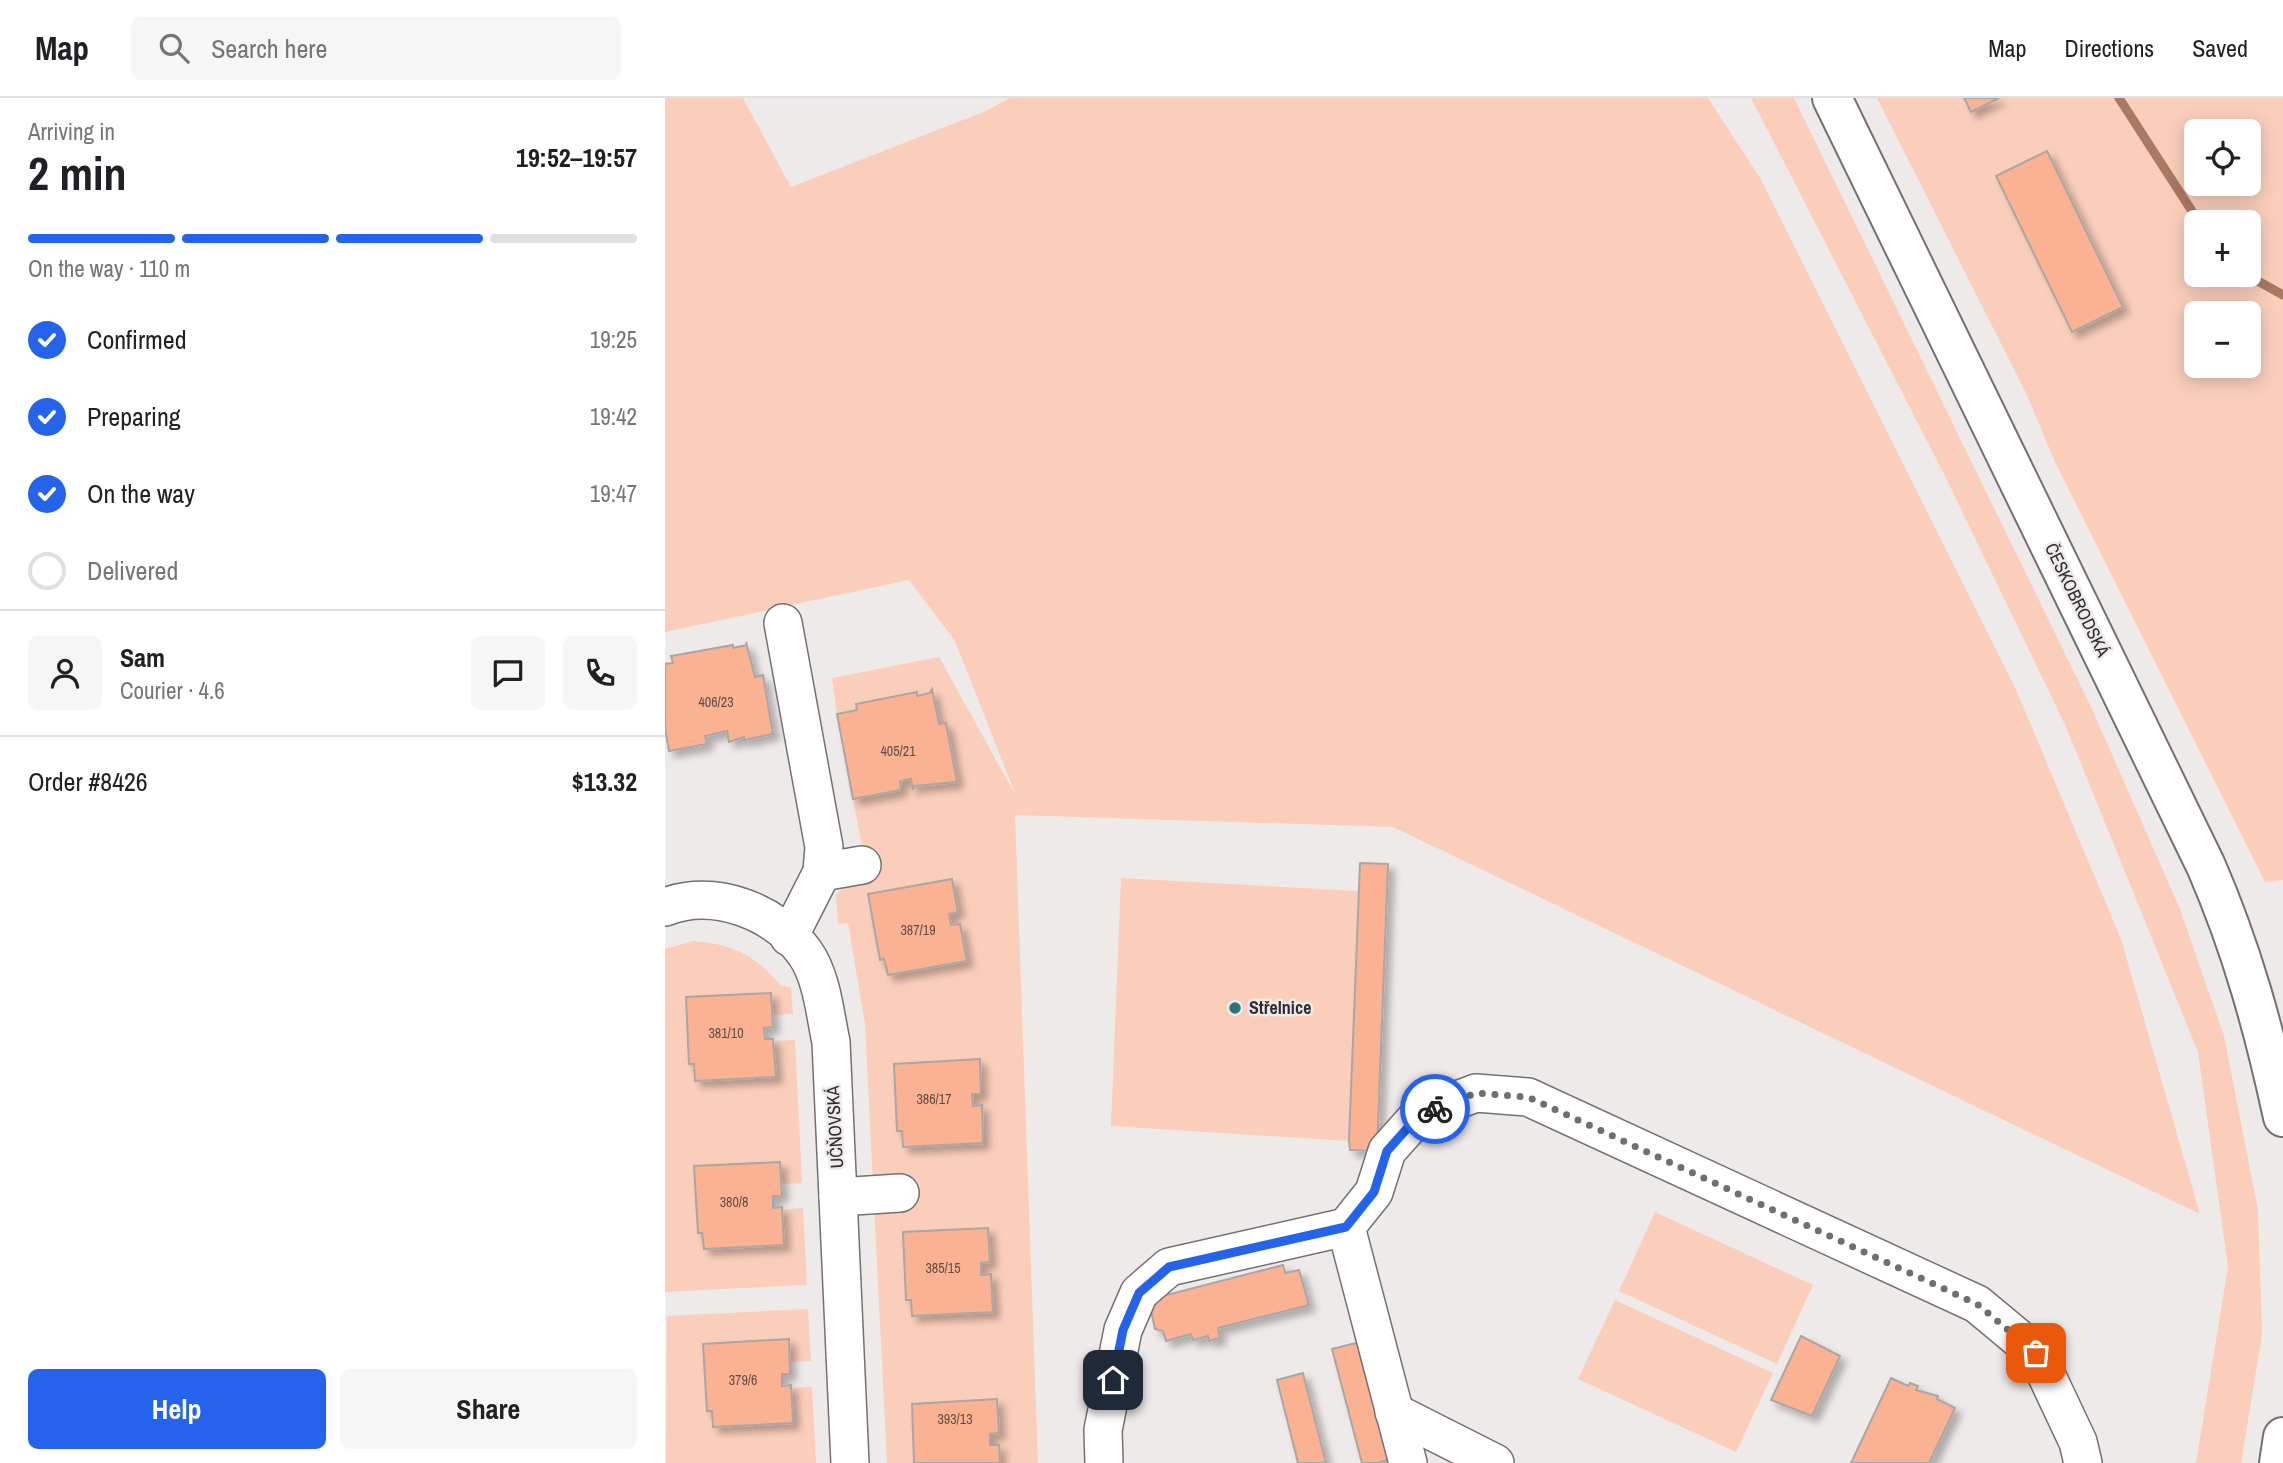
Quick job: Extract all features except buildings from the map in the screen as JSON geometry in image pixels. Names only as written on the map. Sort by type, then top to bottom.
[{"type":"main road","name":"ČESKOBRODSKÁ","points":[[1832,98],[2206,866],[2228,916],[2261,1015],[2283,1117]]},
{"type":"main road","points":[[2279,1463],[2283,1437]]},
{"type":"street","points":[[783,623],[824,847],[822,872],[789,937]]},
{"type":"street","points":[[822,872],[862,865]]},
{"type":"street","name":"UČŇOVSKÁ","points":[[665,907],[675,903],[720,900],[770,919],[806,954],[821,995],[831,1042],[851,1463]]},
{"type":"street","points":[[1104,1463],[1103,1430],[1123,1330],[1139,1293],[1169,1267],[1346,1227],[1374,1192],[1387,1151],[1420,1114],[1476,1093],[1528,1097],[1977,1304],[2036,1353],[2078,1441],[2083,1463]]},
{"type":"street","points":[[838,1197],[900,1193]]},
{"type":"street","points":[[1346,1227],[1408,1463]]},
{"type":"street","points":[[1394,1412],[1495,1463]]},
{"type":"shaded area","points":[[665,98],[743,98],[791,187],[986,111],[1010,98],[1708,98],[1760,178],[2017,692],[2121,939],[2200,1214],[1393,827],[1015,815],[1038,1463],[1000,1463],[999,1445],[990,1445],[990,1434],[999,1433],[997,1399],[912,1404],[914,1463],[887,1463],[865,1024],[848,923],[838,924],[836,895],[849,882],[868,876],[853,799],[901,790],[900,781],[911,779],[913,790],[914,786],[928,784],[929,787],[957,781],[946,723],[939,724],[932,690],[917,696],[916,693],[856,703],[857,710],[837,714],[832,678],[939,657],[1016,796],[955,641],[909,580],[665,632]],"holes":[[[951,879],[958,912],[949,914],[951,925],[960,924],[967,961],[888,975],[884,959],[879,960],[868,894]],[[979,1059],[981,1093],[972,1094],[973,1106],[982,1106],[983,1143],[903,1147],[902,1131],[897,1130],[894,1064]],[[988,1229],[990,1262],[981,1263],[981,1274],[991,1274],[992,1312],[912,1316],[911,1300],[906,1299],[903,1232]]]},
{"type":"shaded area","points":[[1751,98],[1794,98],[2092,709],[2180,909],[2224,1036],[2258,1210],[2262,1335],[2241,1463],[2196,1463],[2228,1267],[2198,1052],[2067,729],[1945,476]]},
{"type":"shaded area","points":[[1877,98],[1964,98],[1971,111],[1999,98],[2283,98],[2283,880],[2265,882],[2055,462],[2026,393]],"holes":[[[2047,151],[2123,307],[2072,331],[1996,176]]]},
{"type":"shaded area","name":"Střelnice","points":[[1121,878],[1358,891],[1349,1141],[1111,1126]]},
{"type":"shaded area","points":[[693,941],[719,945],[742,953],[763,967],[781,986],[791,987],[793,1014],[773,1015],[771,993],[686,997],[689,1064],[694,1064],[695,1081],[776,1076],[774,1041],[795,1040],[802,1183],[781,1184],[780,1162],[694,1166],[698,1232],[702,1233],[704,1249],[783,1245],[782,1210],[803,1208],[807,1285],[665,1292],[665,949]]},
{"type":"shaded area","points":[[1655,1212],[1813,1285],[1777,1364],[1619,1291]]},
{"type":"shaded area","points":[[1615,1300],[1773,1373],[1736,1452],[1578,1379]]},
{"type":"shaded area","points":[[808,1309],[811,1361],[790,1362],[788,1340],[703,1344],[707,1411],[712,1411],[713,1427],[793,1423],[791,1388],[812,1387],[816,1463],[666,1463],[667,1316]]},
{"type":"waterway","points":[[2119,98],[2191,210]]},
{"type":"waterway","points":[[2261,283],[2283,295]]},
{"type":"way so far","points":[[1435,1109],[1476,1093],[1528,1097],[1977,1304],[2036,1353]]},
{"type":"place","name":"Střelnice","points":[[1235,1008]]},
{"type":"route","points":[[1113,1380],[1123,1330],[1139,1293],[1169,1267],[1346,1227],[1374,1192],[1387,1151],[1420,1114],[1435,1109]]}]
